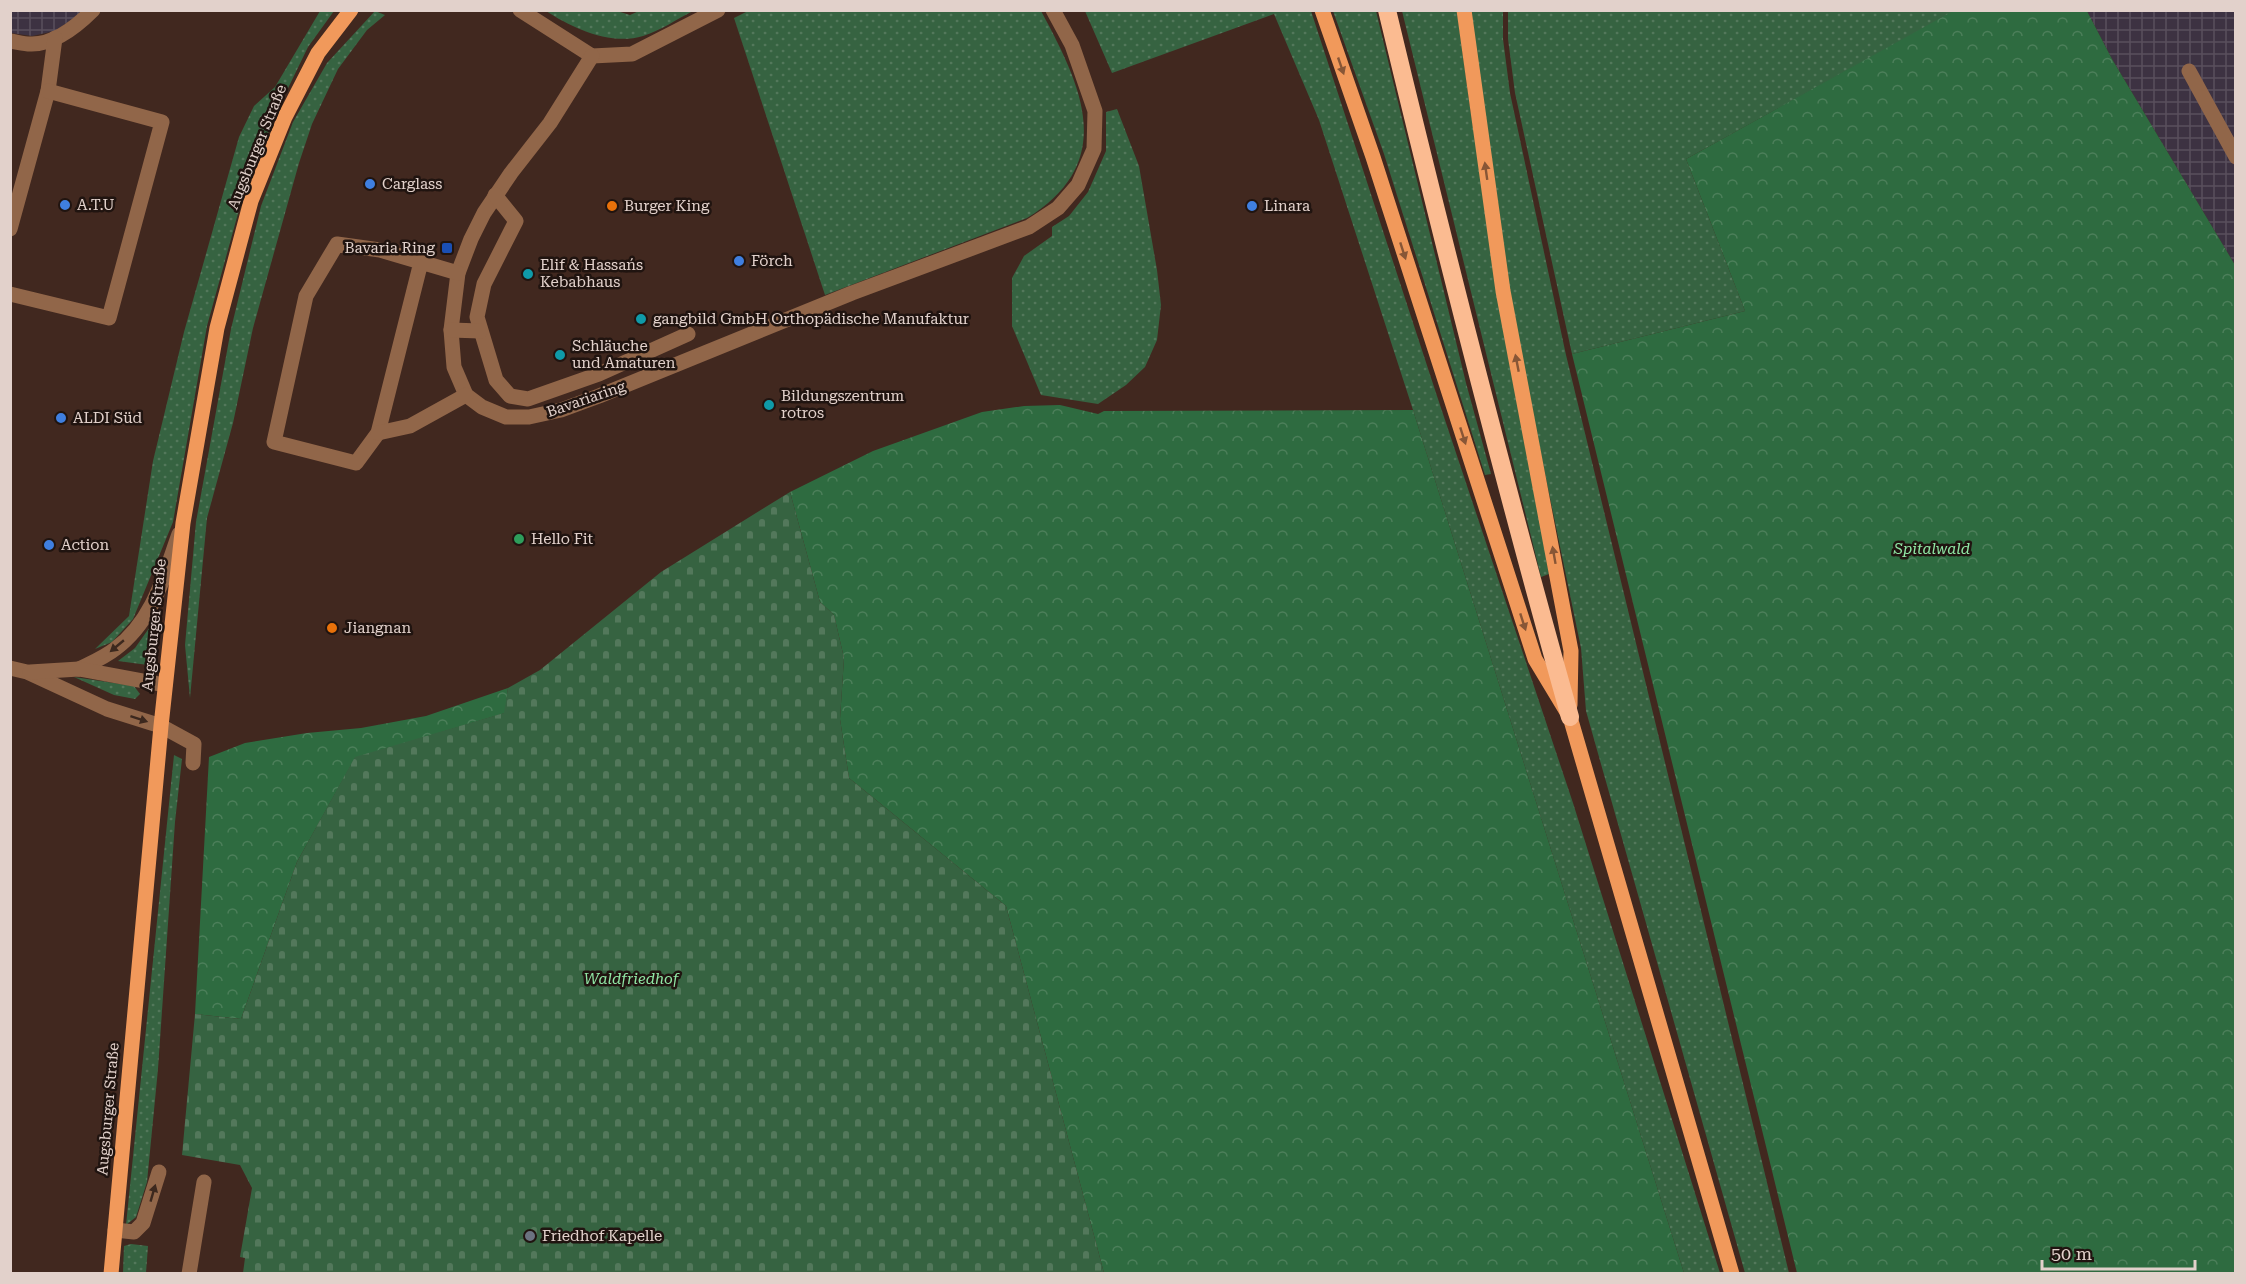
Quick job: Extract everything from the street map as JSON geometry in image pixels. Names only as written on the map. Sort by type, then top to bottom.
[{"type":"highway","points":[[1387,10],[1447,260],[1508,494],[1570,717]]},
{"type":"main road","name":"Augsburger Straße","points":[[111,1274],[161,726],[183,523],[217,328],[251,201],[285,117],[318,53],[351,10]]},
{"type":"main road","points":[[1322,10],[1376,168],[1535,659],[1570,717],[1732,1274]]},
{"type":"main road","points":[[1464,10],[1503,291],[1571,651],[1570,717]]},
{"type":"street","points":[[10,41],[32,45],[55,38],[80,23],[93,10]]},
{"type":"street","points":[[520,10],[592,56],[632,54],[718,10]]},
{"type":"street","name":"Bavariaring","points":[[466,395],[482,407],[506,417],[529,417],[561,410],[852,293],[1029,227],[1058,208],[1078,185],[1094,148],[1095,111],[1072,45],[1053,10]]},
{"type":"street","points":[[10,229],[48,91],[55,38]]},
{"type":"street","points":[[378,433],[410,426],[466,395],[454,367],[451,330],[458,273],[471,239],[495,195],[550,123],[592,56]]},
{"type":"street","points":[[2189,71],[2235,157]]},
{"type":"street","points":[[10,294],[109,318],[162,122],[48,91]]},
{"type":"street","points":[[495,195],[516,221],[484,284],[477,317],[496,380],[510,396],[528,399],[599,374],[688,334]]},
{"type":"street","points":[[421,262],[378,433],[356,463],[274,442],[306,296],[337,244],[380,250],[421,262],[458,273]]},
{"type":"street","points":[[451,330],[480,331]]},
{"type":"street","points":[[79,669],[115,650],[144,621],[157,595],[183,523]]},
{"type":"street","points":[[10,668],[27,672],[107,709],[161,726],[194,744],[194,763]]},
{"type":"street","points":[[27,672],[79,669],[165,685]]},
{"type":"street","points":[[134,1232],[142,1222],[159,1172]]},
{"type":"street","points":[[189,1274],[204,1182]]},
{"type":"street","points":[[115,1230],[150,1235]]},
{"type":"shaded area","points":[[11,11],[84,11],[55,31],[32,36],[11,33]]},
{"type":"shaded area","points":[[2087,11],[2235,11],[2235,265],[2112,59]]},
{"type":"green space","points":[[750,10],[1041,11],[1056,39],[1079,95],[1084,122],[1082,148],[1073,173],[1055,196],[1027,218],[825,295],[734,18]]},
{"type":"green space","name":"Spitalwald","points":[[1955,10],[2087,11],[2112,59],[2235,265],[2235,1273],[1797,1273],[1572,354],[1745,311],[1686,159]]},
{"type":"green space","points":[[320,11],[334,11],[308,47],[276,113],[242,199],[207,326],[173,522],[133,619],[112,642],[95,649],[129,616],[153,461],[184,332],[239,137],[254,106],[275,87]]},
{"type":"green space","points":[[375,11],[385,15],[367,30],[338,69],[312,124],[253,328],[233,423],[207,518],[190,698],[185,645],[196,522],[231,329],[261,206],[293,122],[327,63]]},
{"type":"green space","points":[[546,11],[617,11],[630,15],[639,11],[693,11],[649,34],[618,39],[592,34]]},
{"type":"green space","points":[[1085,11],[1311,11],[1573,803],[1720,1273],[1684,1273],[1413,410],[1319,120],[1274,14],[1112,73]]},
{"type":"green space","points":[[1333,11],[1376,11],[1466,383],[1491,474],[1485,475],[1384,154]]},
{"type":"green space","points":[[1402,11],[1457,11],[1471,114],[1549,574],[1541,577]]},
{"type":"green space","points":[[1471,11],[1503,11],[1503,39],[1510,93],[1566,355],[1789,1273],[1745,1273],[1586,711],[1581,648],[1507,290]]},
{"type":"green space","points":[[1508,11],[1955,11],[1686,159],[1745,311],[1572,354],[1515,93],[1508,39]]},
{"type":"green space","points":[[1117,109],[1139,166],[1161,305],[1157,340],[1145,367],[1126,385],[1098,404],[1041,395],[1012,326],[1012,278],[1024,256],[1052,236],[1052,227],[1069,216],[1088,192],[1106,151],[1106,112]]},
{"type":"green space","points":[[1060,405],[1098,414],[1104,411],[1413,410],[1684,1273],[1104,1273],[1006,906],[849,778],[840,719],[844,658],[834,615],[820,602],[790,492],[873,451],[982,412],[1024,406]]},
{"type":"green space","name":"Waldfriedhof","points":[[790,492],[820,602],[834,615],[844,658],[840,719],[849,778],[1006,906],[1104,1273],[243,1273],[245,1258],[240,1257],[252,1188],[240,1165],[182,1155],[195,1014],[241,1019],[297,862],[355,757],[504,713],[508,688],[540,670],[661,572]]},
{"type":"green space","points":[[152,624],[148,665],[118,661],[135,648]]},
{"type":"green space","points":[[74,677],[134,686],[140,694],[135,699],[114,695]]},
{"type":"green space","points":[[508,688],[505,713],[355,758],[297,862],[241,1019],[195,1014],[209,757],[245,743],[307,733],[361,728],[426,716]]},
{"type":"green space","points":[[174,755],[182,759],[147,1182],[136,1217],[126,1225]]},
{"type":"green space","points":[[131,1244],[148,1246],[146,1273],[123,1273],[124,1246]]},
{"type":"place","name":"Carglass","points":[[370,184]]},
{"type":"place","name":"A.T.U","points":[[65,205]]},
{"type":"place","name":"Burger King","points":[[612,206]]},
{"type":"place","name":"Linara","points":[[1252,206]]},
{"type":"place","name":"Bavaria Ring","points":[[447,248]]},
{"type":"place","name":"Förch","points":[[739,261]]},
{"type":"place","name":"Elif & Hassan´s Kebabhaus","points":[[528,274]]},
{"type":"place","name":"gangbild GmbH Orthopädische Manufaktur","points":[[641,319]]},
{"type":"place","name":"Schläuche und Amaturen","points":[[560,355]]},
{"type":"place","name":"Bildungszentrum rotros","points":[[769,405]]},
{"type":"place","name":"ALDI Süd","points":[[61,418]]},
{"type":"place","name":"Hello Fit","points":[[519,539]]},
{"type":"place","name":"Action","points":[[49,545]]},
{"type":"place","name":"Jiangnan","points":[[332,628]]},
{"type":"place","name":"Friedhof Kapelle","points":[[530,1236]]}]
